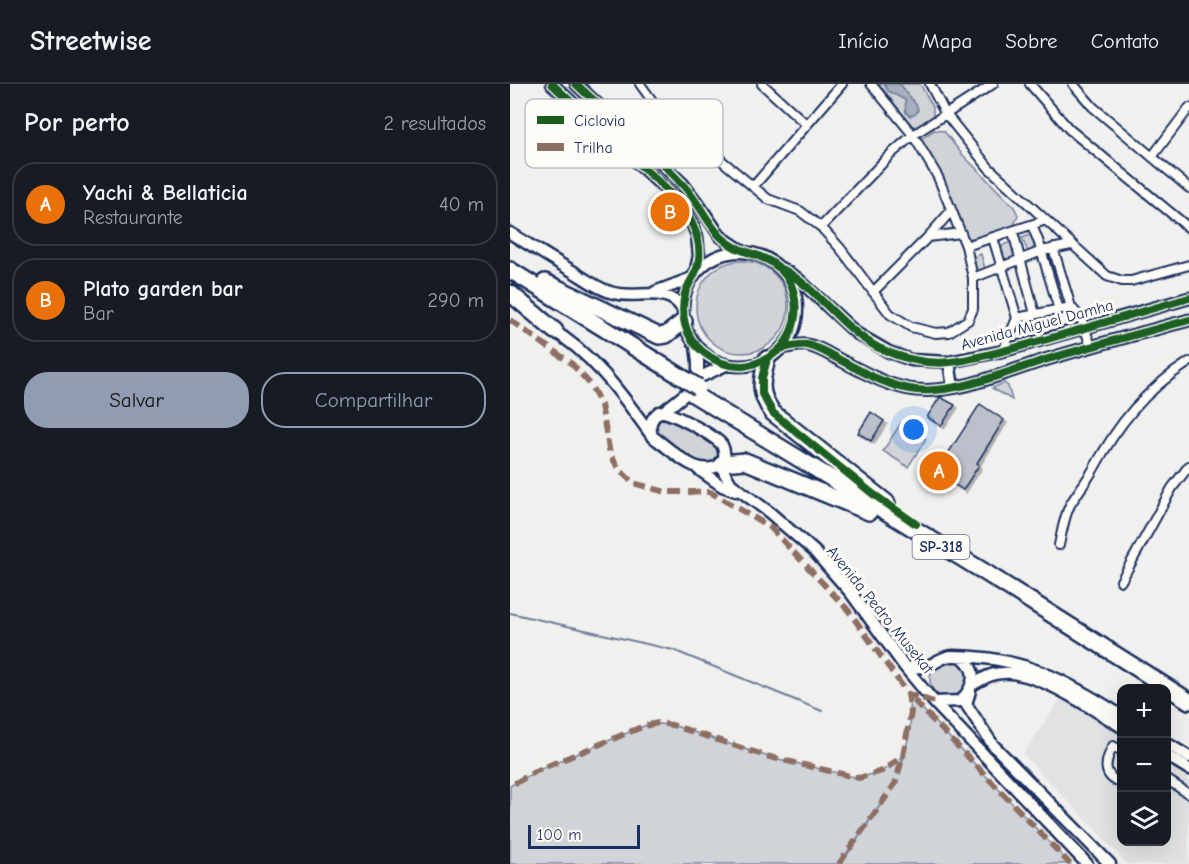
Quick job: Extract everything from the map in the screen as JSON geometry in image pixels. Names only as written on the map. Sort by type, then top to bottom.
[{"type":"highway","points":[[510,266],[660,336],[666,335],[683,316]]},
{"type":"highway","name":"SP-318","points":[[510,270],[1189,701]]},
{"type":"highway","name":"SP-318","points":[[510,280],[692,387]]},
{"type":"highway","points":[[510,293],[555,331]]},
{"type":"highway","points":[[767,359],[762,378],[762,394],[774,413],[914,527]]},
{"type":"highway","points":[[723,463],[745,461],[914,527]]},
{"type":"highway","name":"SP-318","points":[[914,527],[1189,691]]},
{"type":"street","points":[[552,84],[568,99]]},
{"type":"street","points":[[576,84],[592,99]]},
{"type":"street","points":[[640,84],[651,99]]},
{"type":"street","points":[[762,84],[806,124]]},
{"type":"street","points":[[753,187],[842,84]]},
{"type":"street","points":[[723,162],[768,199],[800,211],[821,227],[840,248],[890,314],[911,327],[943,333],[954,331],[968,320],[973,309],[973,278],[966,246],[938,177],[913,135],[871,84]]},
{"type":"street","points":[[930,84],[945,113],[988,168],[1107,276],[1122,281],[1131,281],[1189,265]]},
{"type":"street","points":[[821,227],[891,154],[913,135],[993,84]]},
{"type":"street","points":[[1030,84],[1069,129],[1189,228]]},
{"type":"street","points":[[1073,84],[1093,107],[1189,188]]},
{"type":"street","points":[[1152,157],[1189,108]]},
{"type":"street","points":[[643,168],[674,197],[693,225],[697,236],[699,256],[694,276],[686,292],[683,316]]},
{"type":"street","points":[[666,168],[683,184],[720,236],[744,252]]},
{"type":"street","points":[[873,292],[951,211]]},
{"type":"street","points":[[966,246],[1046,220]]},
{"type":"street","points":[[1032,225],[1059,310]]},
{"type":"street","points":[[1013,232],[1035,314]]},
{"type":"street","points":[[510,233],[611,293],[642,296],[649,294],[694,276],[714,259],[727,254],[744,252],[757,255],[777,266],[790,283],[795,296],[796,310],[789,338],[780,349],[767,359],[738,366],[726,365],[710,358],[696,346]]},
{"type":"street","points":[[928,237],[960,233]]},
{"type":"street","points":[[993,238],[1017,318],[1004,351]]},
{"type":"street","points":[[973,278],[1053,248],[1071,245]]},
{"type":"street","points":[[1053,248],[1071,308],[1081,318],[1091,346]]},
{"type":"street","name":"Avenida Miguel Damha","points":[[777,266],[797,278],[856,333],[876,346],[911,360],[949,362],[1004,351],[1189,298]]},
{"type":"street","points":[[649,294],[666,294],[678,301],[696,346],[698,362],[685,411],[686,422]]},
{"type":"street","name":"Avenida Pedro Musekat","points":[[510,303],[555,331],[598,367],[623,396],[652,436],[722,486],[742,494]]},
{"type":"street","points":[[1017,318],[1071,308]]},
{"type":"street","name":"Avenida Miguel Damha","points":[[780,349],[792,345],[806,345],[823,351],[867,374],[916,390],[953,387],[1189,320]]},
{"type":"street","points":[[949,362],[953,387]]},
{"type":"street","points":[[1059,544],[1069,507],[1126,417],[1143,397],[1167,376],[1189,362]]},
{"type":"street","points":[[652,436],[650,426],[655,416],[692,387],[726,365]]},
{"type":"street","points":[[664,411],[686,422]]},
{"type":"street","name":"Avenida Pedro Musekat","points":[[686,422],[715,438],[721,444],[725,452],[723,463],[728,481],[814,552],[851,593],[905,667],[934,702],[1087,864]]},
{"type":"street","points":[[697,468],[714,469],[723,463]]},
{"type":"street","points":[[1121,581],[1172,488],[1189,466]]},
{"type":"street","points":[[905,667],[924,667],[945,656],[991,658],[1050,674],[1068,682],[1117,713]]},
{"type":"street","points":[[962,657],[970,668],[974,680],[966,704],[975,721],[993,745],[1110,864]]},
{"type":"street","points":[[923,687],[930,665]]},
{"type":"street","points":[[934,702],[961,701],[971,688],[994,674],[1008,672],[1065,693],[1117,725]]},
{"type":"street","points":[[1117,748],[1113,746],[1107,758],[1106,767],[1109,776],[1117,780]]},
{"type":"street","points":[[1171,746],[1189,757]]},
{"type":"street","points":[[1171,758],[1189,769]]},
{"type":"street","points":[[1171,782],[1189,794]]},
{"type":"shaded area","points":[[879,84],[920,84],[933,107],[933,119],[921,127],[912,126]]},
{"type":"shaded area","points":[[934,130],[944,131],[961,153],[1014,207],[1018,215],[1014,225],[1009,229],[975,239],[965,237],[921,142]]},
{"type":"shaded area","points":[[1030,235],[1033,237],[1034,248],[1028,252],[1022,238]]},
{"type":"shaded area","points":[[1009,243],[1017,251],[1009,259],[1001,251]]},
{"type":"shaded area","points":[[981,254],[985,269],[979,271],[974,268],[972,260]]},
{"type":"shaded area","points":[[742,261],[759,265],[774,275],[784,290],[788,307],[784,324],[774,339],[759,349],[742,353],[725,349],[710,339],[700,324],[696,307],[700,290],[710,275],[725,265]]},
{"type":"shaded area","points":[[1004,383],[1008,386],[1012,400],[992,388]]},
{"type":"shaded area","points":[[667,417],[674,419],[715,446],[719,455],[715,463],[702,465],[659,437],[656,425],[661,419]]},
{"type":"shaded area","points":[[901,423],[926,439],[908,467],[883,451]]},
{"type":"shaded area","points":[[949,660],[962,666],[968,679],[962,692],[949,698],[936,692],[930,679],[936,666]]},
{"type":"shaded area","points":[[908,694],[1070,864],[841,864],[881,804],[839,864],[510,864],[510,786],[538,770],[644,726],[658,724],[672,725],[766,756],[859,778],[882,771],[903,756],[898,775],[907,746],[910,724]]},
{"type":"shaded area","points":[[1061,698],[1117,733],[1117,846],[1171,846],[1171,766],[1189,777],[1189,864],[1128,864],[1023,754]]},
{"type":"water","points":[[884,84],[900,84],[917,106],[916,114],[911,116],[907,113],[905,100],[888,91]]},
{"type":"building","points":[[940,397],[955,405],[941,426],[927,417]]},
{"type":"building","points":[[980,404],[1004,420],[963,490],[936,472]]},
{"type":"building","points":[[871,412],[884,421],[871,441],[858,433]]},
{"type":"waterway","points":[[510,613],[673,650],[822,711]]},
{"type":"marked path","points":[[510,320],[572,364],[590,384],[601,405],[610,454],[619,469],[633,483],[666,492],[710,492],[770,527],[848,610],[908,694],[911,712],[903,756],[882,771],[859,778],[766,756],[672,725],[658,723],[644,726],[538,770],[510,786]]},
{"type":"marked path","points":[[934,702],[908,694],[1070,864]]},
{"type":"marked path","points":[[839,864],[895,784],[903,756]]},
{"type":"cycle path","points":[[552,84],[568,99]]},
{"type":"cycle path","points":[[576,84],[592,99]]},
{"type":"cycle path","points":[[643,168],[684,209],[696,233],[699,258],[697,268],[686,291],[683,310],[685,325],[691,339],[711,358],[722,363],[744,366],[765,360],[782,347],[790,334],[795,314],[791,285],[786,276],[771,262],[738,249],[725,241],[687,190],[666,168]]},
{"type":"cycle path","points":[[784,270],[809,288],[854,331],[879,348],[914,360],[941,363],[997,353],[1189,298]]},
{"type":"cycle path","points":[[780,349],[807,345],[886,382],[916,390],[949,389],[1189,320]]},
{"type":"cycle path","points":[[767,359],[762,378],[762,394],[773,413],[873,494],[916,524]]},
{"type":"place","name":"Plato garden bar","points":[[670,212]]},
{"type":"place","name":"Yachi & Bellaticia","points":[[939,471]]}]
